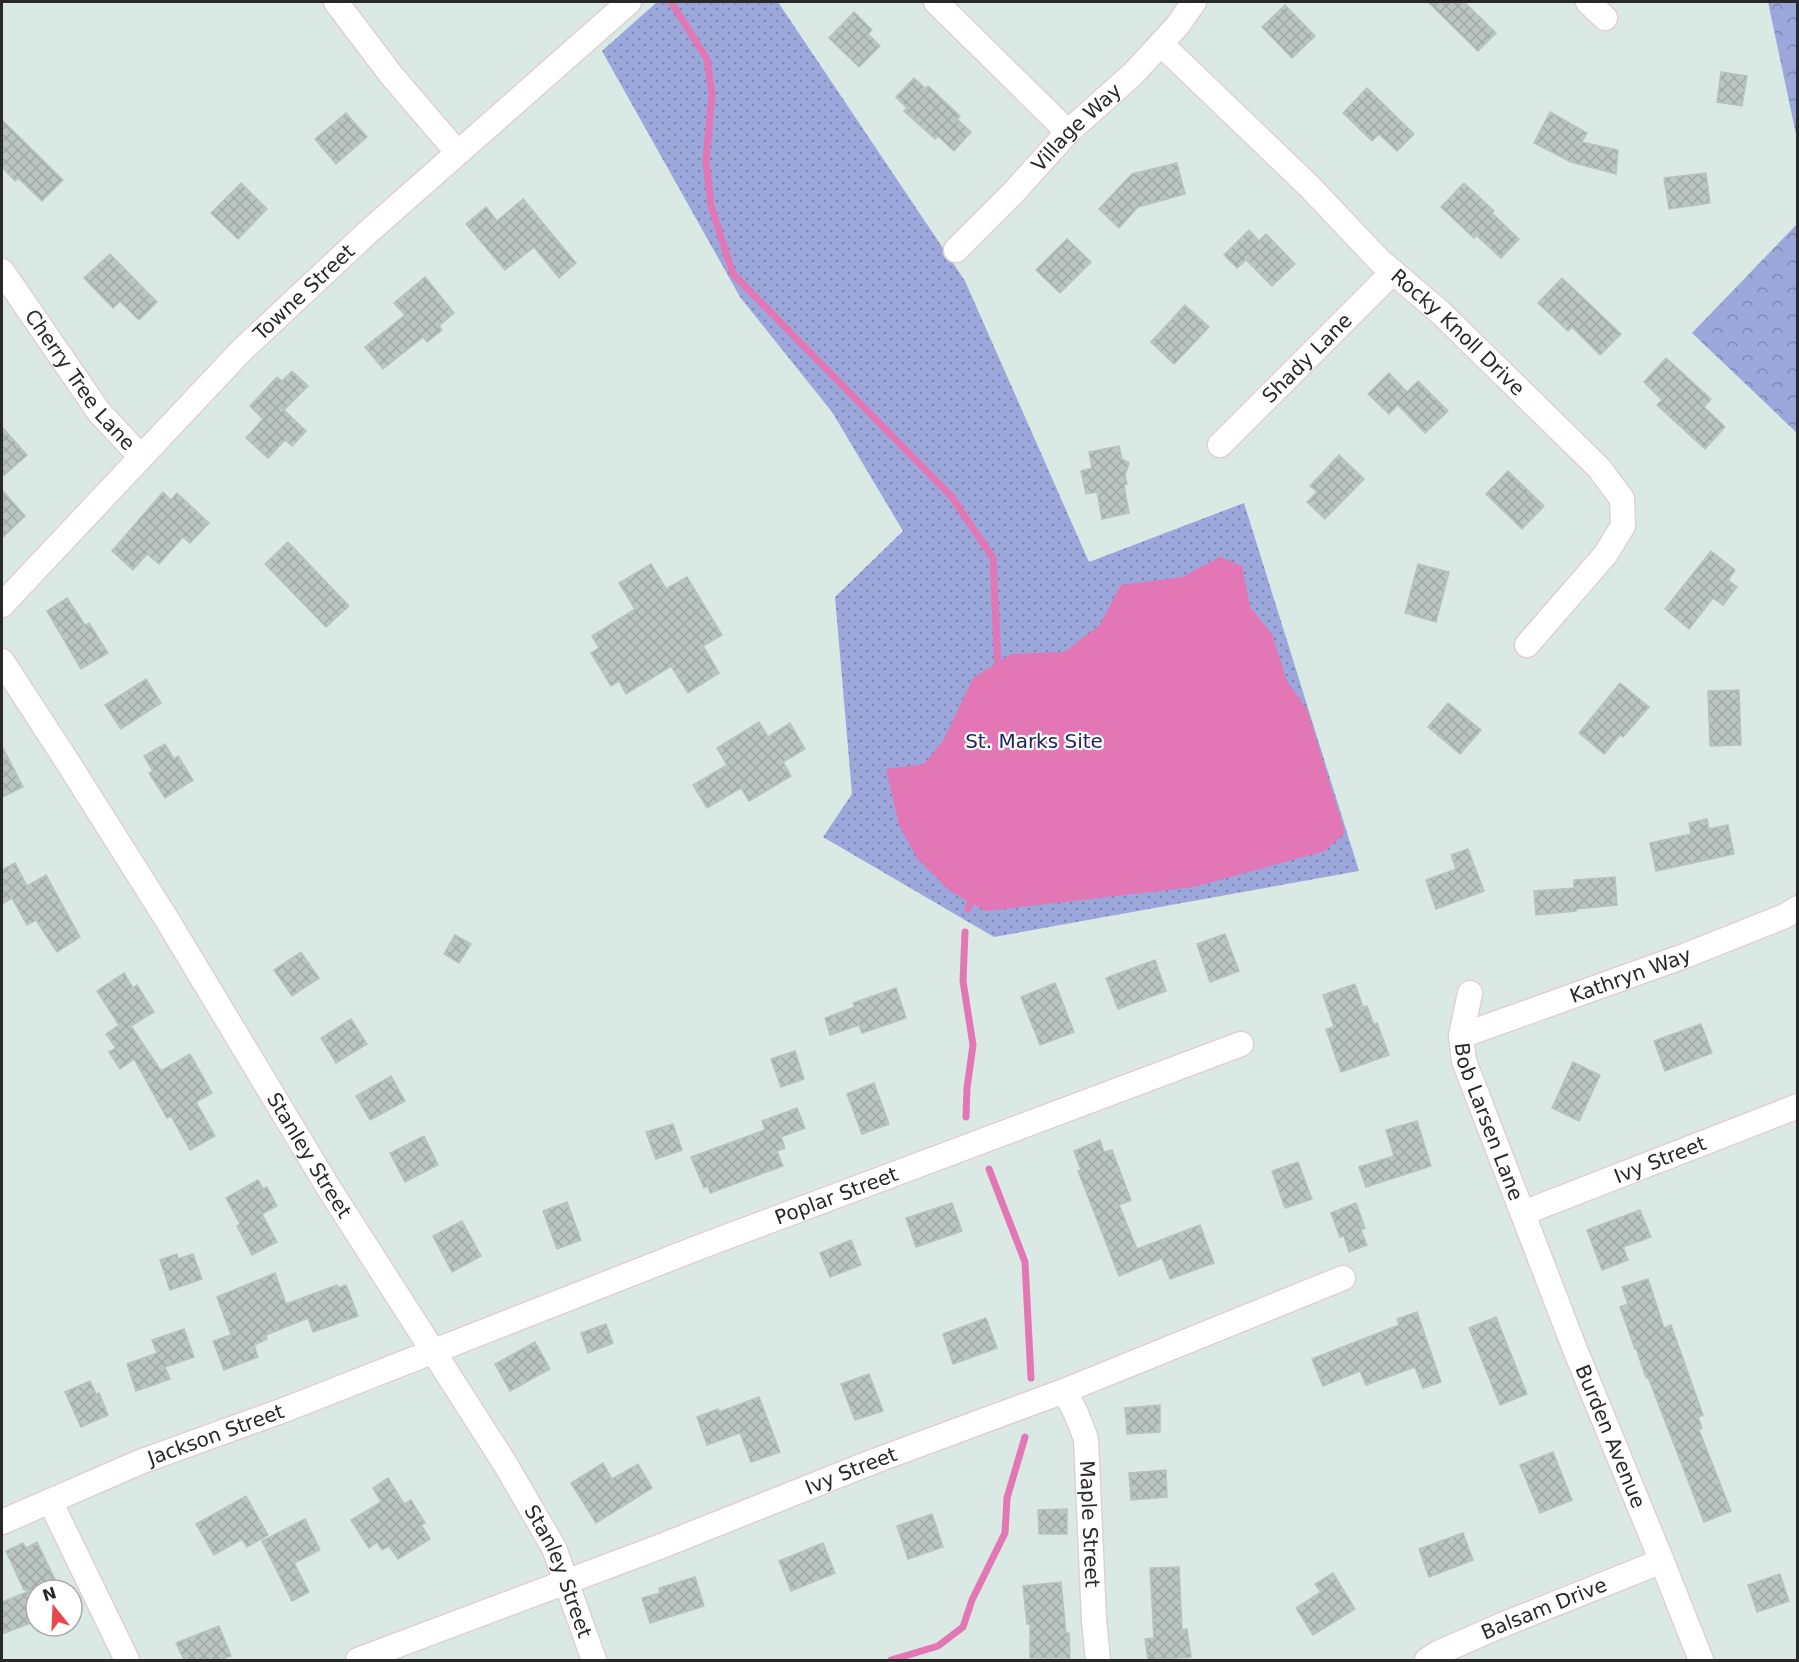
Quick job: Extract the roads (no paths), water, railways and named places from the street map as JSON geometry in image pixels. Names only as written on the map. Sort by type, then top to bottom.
[{"type":"street","points":[[336,2],[392,76],[458,153]]},
{"type":"street","name":"Towne Street","points":[[2,605],[249,343],[367,233],[628,2]]},
{"type":"street","points":[[936,2],[1068,132]]},
{"type":"street","name":"Village Way","points":[[956,250],[1013,193],[1068,132],[1133,74],[1178,25],[1194,2]]},
{"type":"street","points":[[1588,2],[1605,18]]},
{"type":"street","name":"Rocky Knoll Drive","points":[[1161,44],[1275,153],[1380,261],[1440,312],[1599,468],[1622,499],[1623,526],[1605,555],[1527,645]]},
{"type":"street","name":"Cherry Tree Lane","points":[[2,271],[99,412],[141,457]]},
{"type":"street","name":"Shady Lane","points":[[1220,445],[1393,272]]},
{"type":"street","name":"Stanley Street","points":[[2,661],[162,912],[328,1187],[504,1462],[554,1548],[594,1660]]},
{"type":"street","name":"Kathryn Way","points":[[1461,1035],[1687,956],[1785,916],[1797,908]]},
{"type":"street","name":"Bob Larsen Lane","points":[[1470,993],[1461,1035],[1464,1061],[1522,1213]]},
{"type":"street","name":"Poplar Street","points":[[433,1352],[697,1248],[1241,1044]]},
{"type":"street","name":"Ivy Street","points":[[1522,1213],[1797,1106]]},
{"type":"street","name":"Burden Avenue","points":[[1522,1213],[1701,1660]]},
{"type":"street","name":"Ivy Street","points":[[358,1660],[567,1582],[872,1462],[1064,1391],[1342,1278]]},
{"type":"street","name":"Jackson Street","points":[[2,1522],[140,1462],[285,1410],[433,1352]]},
{"type":"street","name":"Maple Street","points":[[1064,1391],[1086,1439],[1094,1620],[1098,1660]]},
{"type":"street","points":[[50,1502],[127,1660]]},
{"type":"street","name":"Balsam Drive","points":[[1427,1660],[1491,1630],[1662,1561]]},
{"type":"waterway","points":[[671,2],[707,59],[712,95],[706,161],[711,206],[733,274],[951,496],[993,558],[998,671]]},
{"type":"waterway","points":[[968,909],[973,895]]},
{"type":"waterway","points":[[965,932],[963,981],[973,1045],[967,1088],[966,1117]]},
{"type":"waterway","points":[[989,1169],[1025,1262],[1031,1378]]},
{"type":"waterway","points":[[891,1660],[938,1646],[963,1627],[972,1600],[1005,1533],[1007,1498],[1025,1437]]},
{"type":"park label","name":"St. Marks Site","points":[[1034,741]]}]
